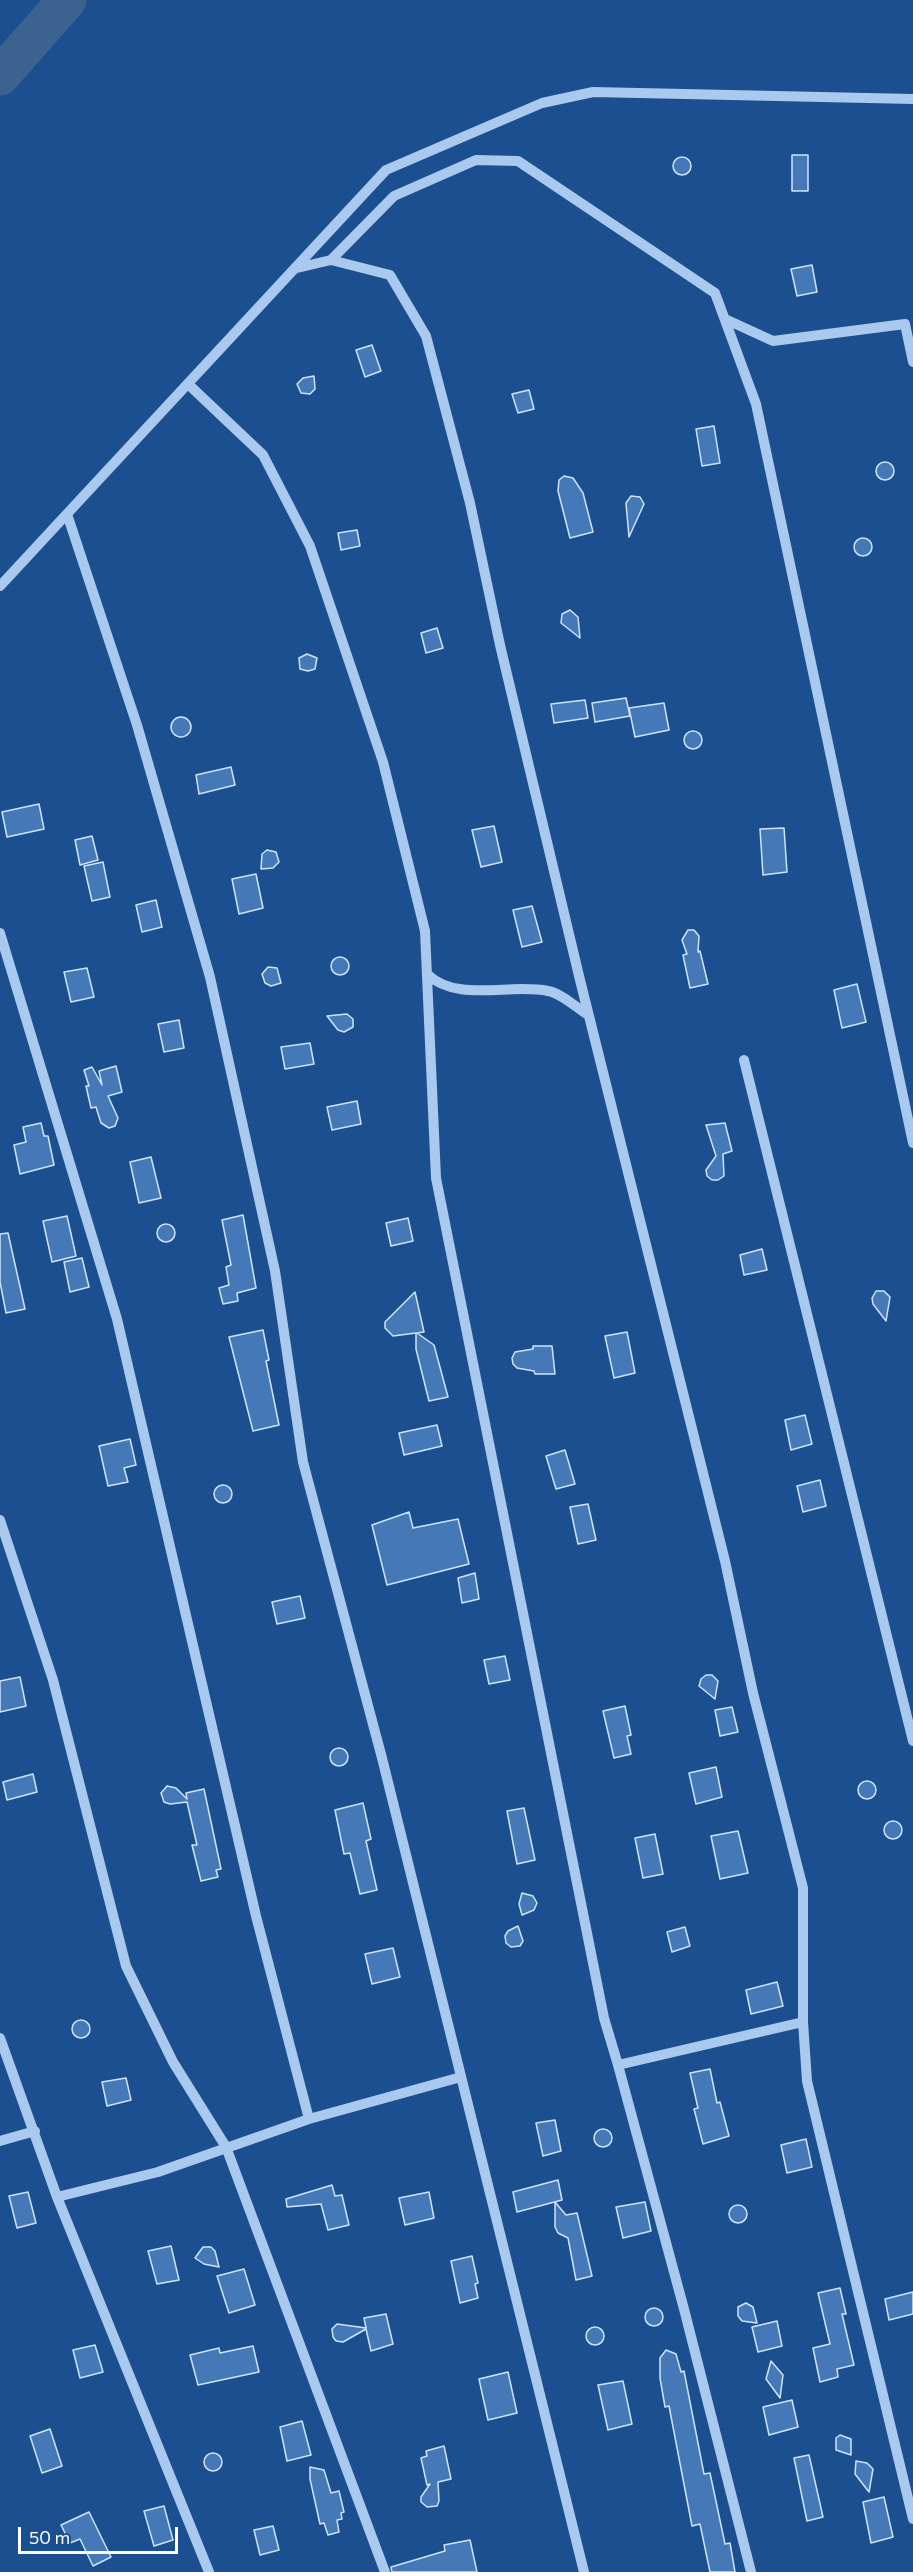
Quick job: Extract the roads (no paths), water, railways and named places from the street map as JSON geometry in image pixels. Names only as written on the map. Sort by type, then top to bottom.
[{"type":"street","points":[[0,586],[386,170],[542,103],[594,92],[913,99]]},
{"type":"street","points":[[331,260],[394,196],[476,160],[518,160],[715,293],[756,404],[913,1143]]},
{"type":"street","points":[[297,268],[331,260],[390,275],[426,336],[470,503],[500,645],[588,1015],[719,1537],[753,1693],[803,1888],[803,2022],[807,2081],[913,2519]]},
{"type":"street","points":[[725,319],[773,340],[909,323],[913,362]]},
{"type":"street","points":[[188,384],[263,455],[310,546],[383,762],[425,931],[436,1178],[604,2018],[684,2309],[751,2572]]},
{"type":"street","points":[[67,514],[137,725],[210,977],[275,1271],[303,1462],[382,1758],[584,2572]]},
{"type":"street","points":[[0,933],[117,1319],[256,1916],[309,2119]]},
{"type":"street","points":[[427,974],[438,985],[471,990],[550,991],[588,1015]]},
{"type":"street","points":[[744,1060],[913,1741]]},
{"type":"street","points":[[0,1520],[53,1680],[126,1966],[173,2062],[226,2147],[385,2572]]},
{"type":"street","points":[[618,2065],[803,2022]]},
{"type":"street","points":[[0,2038],[57,2197],[210,2572]]},
{"type":"street","points":[[57,2197],[158,2172],[309,2119],[461,2077]]},
{"type":"street","points":[[0,2141],[35,2131]]},
{"type":"waterway","points":[[0,76],[67,0]]}]
